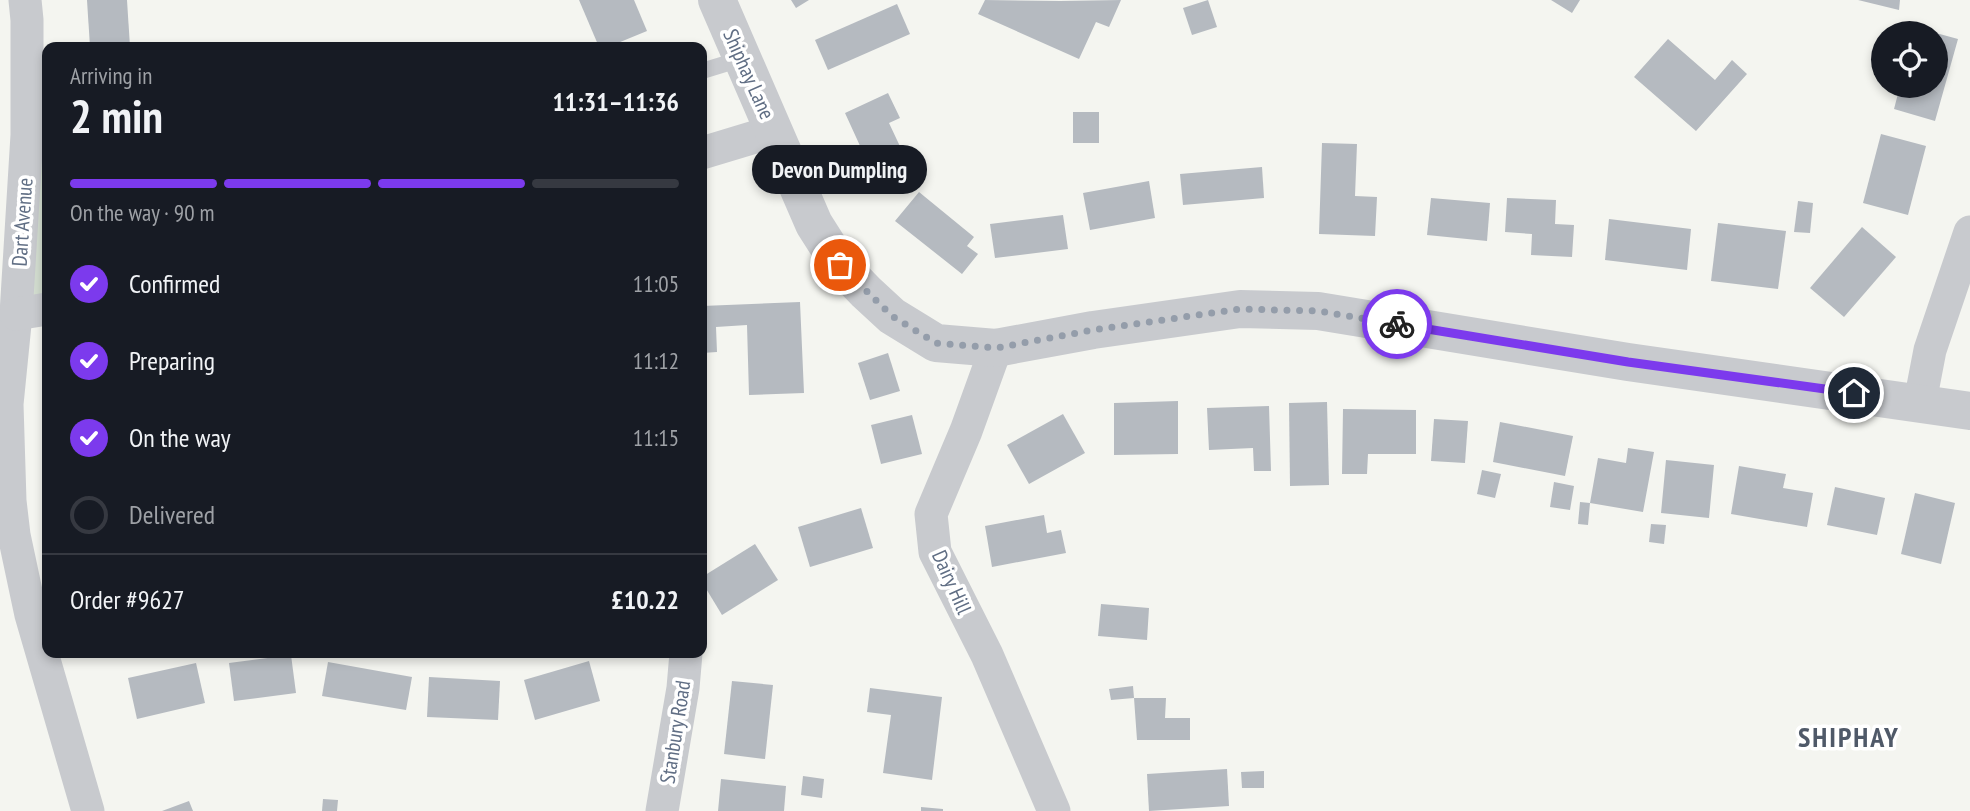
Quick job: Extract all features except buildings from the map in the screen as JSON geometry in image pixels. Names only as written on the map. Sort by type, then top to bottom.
[{"type":"street","name":"Dart Avenue","points":[[25,0],[25,135],[32,311],[7,404],[10,500],[7,538],[39,614]]},
{"type":"street","name":"Shiphay Lane","points":[[717,0],[775,131],[789,171],[814,224],[840,265],[892,316],[936,343],[996,348],[1240,309],[1318,311],[1641,364],[1970,411]]},
{"type":"street","points":[[707,151],[775,131]]},
{"type":"street","points":[[1920,402],[1930,350],[1970,232]]},
{"type":"street","name":"Dairy Hill","points":[[996,348],[966,431],[931,514],[935,552],[987,655],[1054,811]]},
{"type":"street","name":"Dart Avenue","points":[[50,658],[88,811]]},
{"type":"street","name":"Stanbury Road","points":[[662,811],[686,658]]},
{"type":"lane","points":[[707,69],[741,59]]},
{"type":"shaded area","points":[[27,135],[42,137],[42,310],[16,314]]},
{"type":"way so far","points":[[840,265],[892,316],[936,343],[996,348],[1093,330],[1240,309],[1318,311],[1397,324]]},
{"type":"place","name":"Devon Dumpling","points":[[840,265]]},
{"type":"district","name":"SHIPHAY","points":[[1849,736]]},
{"type":"route","points":[[1397,324],[1727,377],[1854,393]]}]
